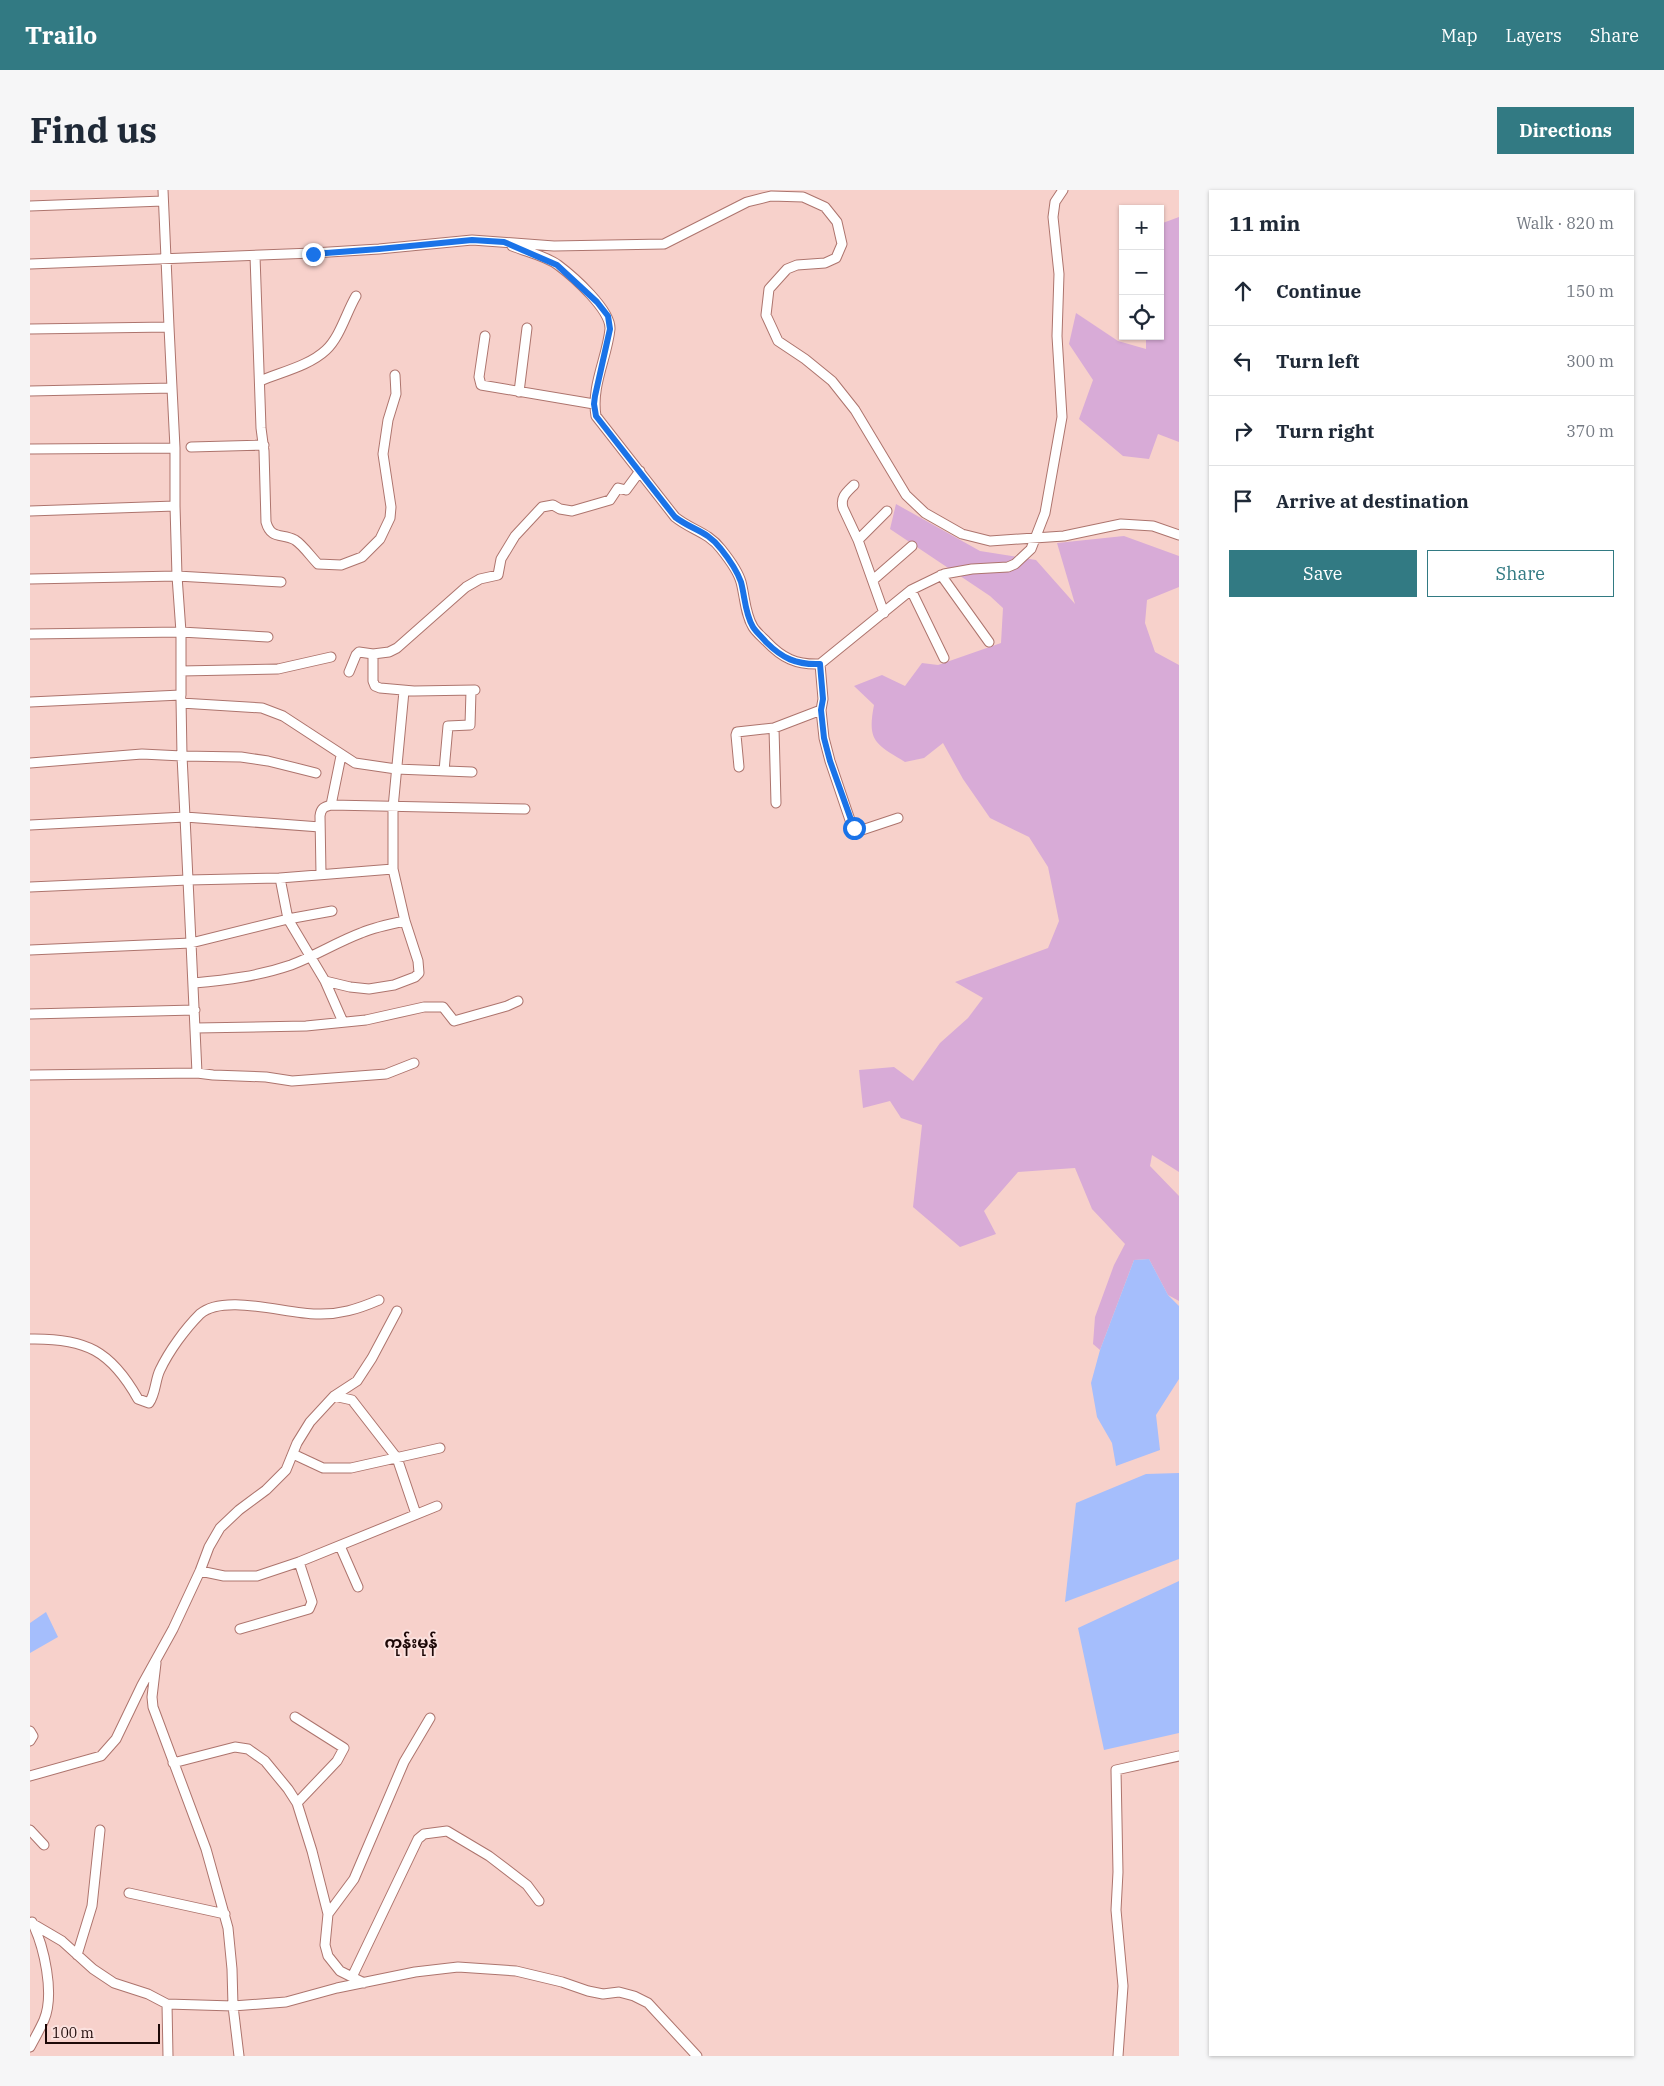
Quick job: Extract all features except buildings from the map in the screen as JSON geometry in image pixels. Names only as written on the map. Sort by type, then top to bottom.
[{"type":"street","points":[[163,190],[175,448],[177,576],[181,632],[182,756],[197,1073]]},
{"type":"street","points":[[504,242],[557,265],[597,302],[608,316],[610,329],[594,404],[596,416],[675,517],[682,523],[712,537],[722,550],[741,581],[753,628],[776,653],[804,665],[820,664],[911,590],[941,575],[972,569],[1008,567],[1015,564],[1031,550],[1045,513],[1062,417],[1057,336],[1058,274],[1053,218],[1055,202],[1064,190]]},
{"type":"street","points":[[30,264],[255,256],[379,249],[472,240],[554,246],[664,244],[747,202],[771,196],[803,197],[825,207],[837,222],[842,244],[836,258],[825,263],[797,265],[787,269],[769,289],[766,315],[778,341],[805,359],[832,381],[855,410],[906,494],[925,514],[962,534],[990,541],[1064,536],[1121,524],[1153,526],[1179,535]]},
{"type":"street","points":[[30,206],[163,201]]},
{"type":"street","points":[[255,256],[266,522],[268,530],[273,534],[296,541],[318,564],[341,565],[362,556],[380,539],[390,518],[391,507],[383,454],[388,420],[394,403],[395,376]]},
{"type":"street","points":[[260,381],[310,361],[326,350],[337,334],[356,296]]},
{"type":"street","points":[[30,329],[169,327]]},
{"type":"street","points":[[519,392],[527,328]]},
{"type":"street","points":[[485,336],[479,383],[481,386],[594,404]]},
{"type":"street","points":[[30,391],[172,388]]},
{"type":"street","points":[[191,446],[264,445]]},
{"type":"street","points":[[30,449],[175,448]]},
{"type":"street","points":[[349,672],[359,652],[374,654],[389,652],[397,648],[466,588],[480,579],[498,575],[501,559],[515,536],[542,507],[553,505],[560,509],[572,511],[610,500],[618,488],[626,490],[640,471]]},
{"type":"street","points":[[854,485],[844,495],[842,502],[858,540],[884,613]]},
{"type":"street","points":[[30,511],[175,506]]},
{"type":"street","points":[[858,540],[887,511]]},
{"type":"street","points":[[873,580],[912,546]]},
{"type":"street","points":[[941,575],[989,642]]},
{"type":"street","points":[[30,579],[177,576],[281,582]]},
{"type":"street","points":[[911,590],[944,658]]},
{"type":"street","points":[[30,634],[181,632],[268,636]]},
{"type":"street","points":[[374,654],[373,681],[375,686],[404,691],[473,690],[470,725],[448,726],[444,771]]},
{"type":"street","points":[[181,671],[278,670],[331,657]]},
{"type":"street","points":[[820,664],[824,738],[830,761],[854,828],[862,830],[898,818]]},
{"type":"street","points":[[325,981],[350,988],[369,989],[394,985],[415,977],[420,968],[405,921],[393,869],[393,808],[404,691]]},
{"type":"street","points":[[30,702],[181,699],[262,708],[283,716],[341,756],[355,763],[396,769],[472,772]]},
{"type":"street","points":[[739,767],[737,732],[774,728],[821,710]]},
{"type":"street","points":[[774,728],[776,803]]},
{"type":"street","points":[[30,763],[142,754],[241,757],[268,761],[316,773]]},
{"type":"street","points":[[331,805],[341,756]]},
{"type":"street","points":[[321,874],[320,811],[324,807],[331,805],[393,808],[525,809]]},
{"type":"street","points":[[30,825],[185,816],[320,827]]},
{"type":"street","points":[[30,888],[188,880],[280,878],[393,869]]},
{"type":"street","points":[[280,878],[288,919],[325,981],[343,1022]]},
{"type":"street","points":[[30,950],[191,942],[288,919],[332,911]]},
{"type":"street","points":[[194,983],[264,974],[310,957],[360,933],[405,921]]},
{"type":"street","points":[[196,1028],[306,1026],[366,1020],[424,1007],[443,1007],[454,1020],[518,1001]]},
{"type":"street","points":[[30,1014],[195,1010]]},
{"type":"street","points":[[30,1075],[197,1073],[266,1077],[292,1081],[386,1074],[414,1063]]},
{"type":"street","points":[[30,1339],[66,1341],[92,1348],[119,1369],[138,1400],[149,1403],[159,1371],[169,1355],[195,1320],[214,1306],[231,1305],[316,1314],[346,1312],[379,1300]]},
{"type":"street","points":[[30,1776],[101,1756],[116,1739],[173,1629],[209,1548],[220,1528],[239,1510],[266,1490],[286,1470],[310,1422],[334,1396],[357,1380],[372,1358],[397,1311]]},
{"type":"street","points":[[334,1396],[352,1400],[397,1458],[416,1514]]},
{"type":"street","points":[[293,1454],[323,1468],[340,1469],[440,1448]]},
{"type":"street","points":[[200,1571],[224,1576],[257,1576],[300,1562],[437,1506]]},
{"type":"street","points":[[340,1546],[358,1588]]},
{"type":"street","points":[[240,1630],[309,1609],[312,1602],[300,1562]]},
{"type":"street","points":[[157,1658],[152,1696],[153,1707],[206,1849],[225,1914],[232,1969],[233,2006],[239,2056]]},
{"type":"street","points":[[295,1717],[344,1748],[337,1761],[297,1803]]},
{"type":"street","points":[[328,1914],[354,1879],[404,1762],[430,1718]]},
{"type":"street","points":[[30,1731],[33,1736],[30,1741]]},
{"type":"street","points":[[173,1763],[235,1747],[248,1749],[265,1761],[297,1803],[312,1851],[328,1914],[325,1945],[328,1956],[340,1971],[364,1982]]},
{"type":"street","points":[[1118,2056],[1123,1986],[1116,1910],[1118,1872],[1116,1770],[1179,1756]]},
{"type":"street","points":[[30,1830],[44,1845]]},
{"type":"street","points":[[77,1955],[92,1906],[100,1830]]},
{"type":"street","points":[[352,1977],[418,1839],[424,1834],[447,1831],[489,1856],[527,1885],[539,1901]]},
{"type":"street","points":[[129,1893],[225,1914]]},
{"type":"street","points":[[31,1922],[62,1941],[93,1970],[114,1983],[148,1994],[167,2004],[233,2006],[286,2002],[364,1982],[415,1972],[458,1967],[516,1971],[603,1994],[619,1992],[634,1996],[648,2003],[687,2052],[697,2056]]},
{"type":"street","points":[[30,2047],[45,2018],[48,1991],[44,1954],[31,1922]]},
{"type":"street","points":[[167,2004],[168,2056]]},
{"type":"shaded area","points":[[1179,217],[1179,442],[1158,434],[1149,459],[1123,456],[1079,419],[1093,380],[1069,344],[1076,313],[1118,341],[1146,349],[1146,340],[1164,340],[1164,223]]},
{"type":"shaded area","points":[[896,504],[980,551],[1036,560],[1075,604],[1057,543],[1124,536],[1179,556],[1179,587],[1147,600],[1145,623],[1155,652],[1179,665],[1179,1172],[1152,1155],[1150,1166],[1179,1196],[1179,1301],[1168,1295],[1149,1259],[1134,1260],[1100,1350],[1093,1344],[1095,1317],[1114,1265],[1125,1244],[1092,1209],[1075,1168],[1018,1172],[984,1211],[996,1234],[960,1247],[913,1207],[922,1125],[901,1118],[890,1101],[863,1108],[859,1070],[894,1067],[913,1081],[940,1043],[968,1018],[983,998],[955,982],[1048,948],[1059,921],[1048,867],[1029,837],[990,818],[963,779],[943,743],[924,758],[905,762],[880,746],[873,734],[872,717],[874,705],[854,686],[882,675],[905,686],[922,663],[938,665],[1001,643],[1003,608],[990,596],[890,529]]},
{"type":"water","points":[[1149,1259],[1168,1295],[1179,1306],[1179,1379],[1156,1415],[1160,1450],[1116,1466],[1112,1443],[1097,1417],[1091,1383],[1100,1350],[1134,1260]]},
{"type":"water","points":[[1179,1473],[1179,1559],[1065,1602],[1076,1503],[1146,1474]]},
{"type":"water","points":[[1179,1581],[1179,1733],[1104,1750],[1078,1628]]},
{"type":"water","points":[[46,1612],[58,1637],[30,1653],[30,1623]]},
{"type":"district","name":"ကုန်းမုန်","points":[[411,1642]]},
{"type":"route","points":[[313,254],[472,240],[504,242],[557,265],[597,302],[608,316],[610,329],[595,396],[596,416],[650,482],[675,517],[682,523],[712,537],[722,550],[741,581],[753,628],[776,653],[804,665],[820,664],[824,738],[830,761],[854,828]]}]
